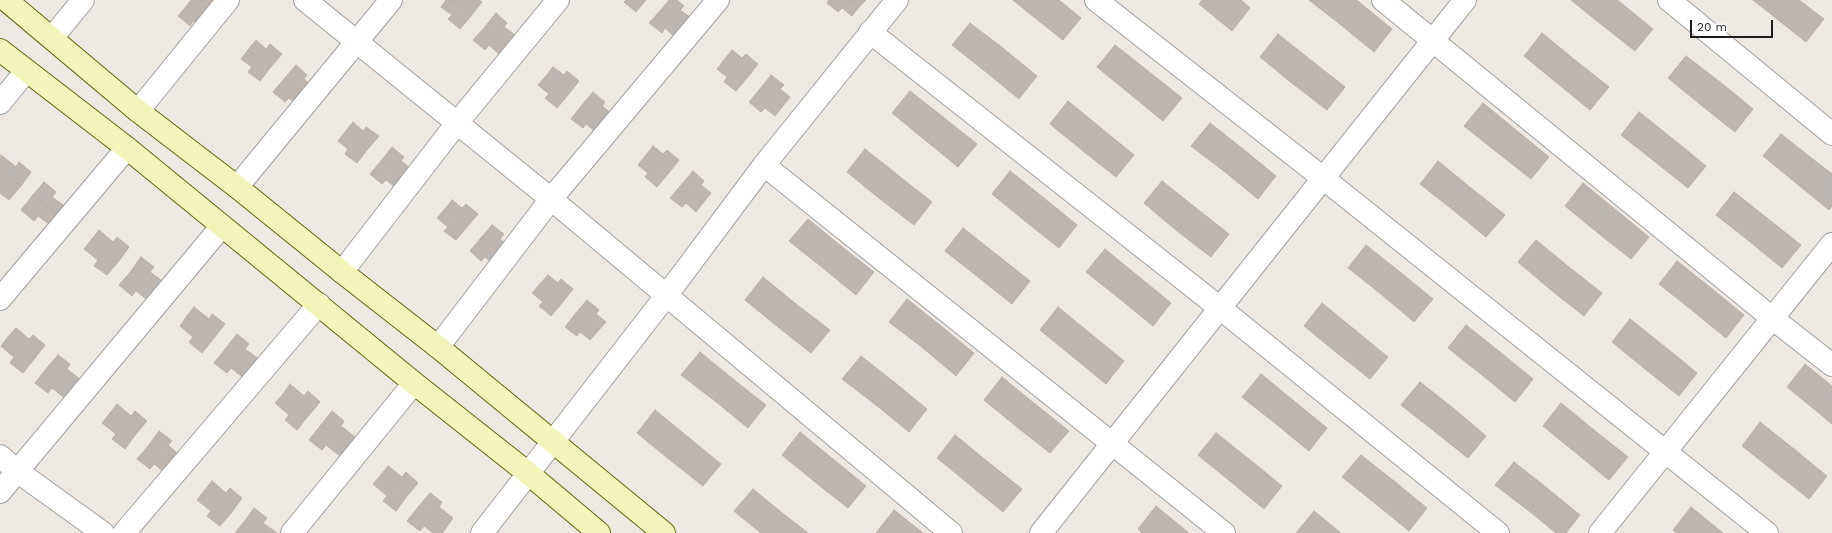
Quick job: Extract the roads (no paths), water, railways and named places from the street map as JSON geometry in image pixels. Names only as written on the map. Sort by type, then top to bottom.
[{"type":"street","points":[[6,0],[138,111],[237,187],[438,347],[664,533]]},
{"type":"street","points":[[52,38],[83,0]]},
{"type":"street","points":[[138,111],[228,0]]},
{"type":"street","points":[[305,0],[552,199],[666,296],[951,533]]},
{"type":"street","points":[[237,187],[391,0]]},
{"type":"street","points":[[342,272],[457,123],[558,0]]},
{"type":"street","points":[[438,347],[552,199],[718,0]]},
{"type":"street","points":[[482,533],[530,474],[764,165],[897,0]]},
{"type":"street","points":[[1096,0],[1323,178],[1767,533]]},
{"type":"street","points":[[1383,0],[1772,318],[1832,365]]},
{"type":"street","points":[[1041,533],[1465,0]]},
{"type":"street","points":[[1669,0],[1832,134]]},
{"type":"street","points":[[870,32],[1220,308],[1498,533]]},
{"type":"street","points":[[0,50],[127,148],[414,383],[530,474],[599,533]]},
{"type":"street","points":[[0,103],[26,71]]},
{"type":"street","points":[[0,299],[127,148]]},
{"type":"street","points":[[764,165],[1224,533]]},
{"type":"street","points":[[0,492],[222,226]]},
{"type":"street","points":[[1600,533],[1832,244]]},
{"type":"street","points":[[124,533],[319,304]]},
{"type":"street","points":[[292,533],[414,383]]},
{"type":"street","points":[[0,456],[17,471],[103,533]]}]
